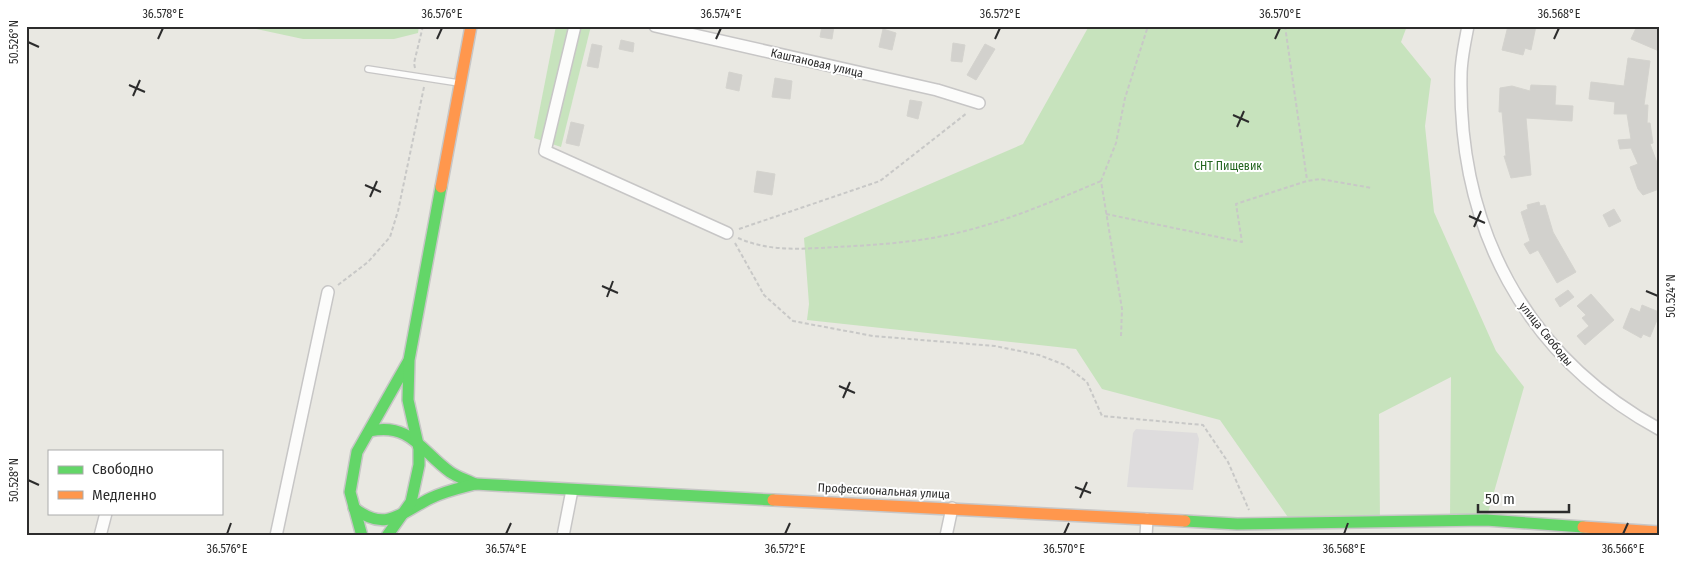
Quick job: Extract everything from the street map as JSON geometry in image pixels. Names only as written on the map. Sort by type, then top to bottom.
[{"type":"street","points":[[387,536],[406,512],[414,494],[419,465],[419,449],[408,400],[409,360],[471,26]]},
{"type":"street","points":[[574,26],[545,151],[727,233]]},
{"type":"street","name":"Каштановая улица","points":[[655,26],[937,90],[979,103]]},
{"type":"street","name":"улица Свободы","points":[[1468,26],[1461,73],[1464,142],[1478,214],[1508,284],[1526,312],[1571,366],[1604,395],[1659,429]]},
{"type":"street","points":[[276,536],[328,292]]},
{"type":"street","points":[[362,536],[350,492],[359,446],[370,431],[409,360]]},
{"type":"street","points":[[370,431],[388,428],[402,432],[416,441],[448,471],[475,484]]},
{"type":"street","points":[[354,508],[368,519],[381,522],[392,519],[443,493],[475,484]]},
{"type":"street","name":"Профессиональная улица","points":[[475,484],[1236,524],[1486,520],[1593,531]]},
{"type":"street","points":[[563,536],[572,490]]},
{"type":"street","points":[[946,536],[952,508]]},
{"type":"street","points":[[100,536],[106,514]]},
{"type":"street","points":[[1146,536],[1147,519]]},
{"type":"street","points":[[1236,524],[1238,536]]},
{"type":"street","points":[[1593,531],[1659,532]]},
{"type":"lane","points":[[368,70],[461,83]]},
{"type":"path","points":[[328,292],[368,262],[390,237],[398,211],[425,83],[418,77],[414,63],[423,26]]},
{"type":"path","points":[[1120,336],[1122,309],[1101,181],[1116,143],[1124,98],[1148,26]]},
{"type":"path","points":[[1285,26],[1307,181]]},
{"type":"path","points":[[727,233],[880,181],[979,103]]},
{"type":"path","points":[[1106,214],[1242,242],[1236,204],[1307,181],[1320,179],[1372,188]]},
{"type":"path","points":[[727,233],[752,244],[787,250],[902,242],[963,232],[1010,218],[1101,181]]},
{"type":"path","points":[[727,233],[741,251],[764,296],[793,321],[873,336],[995,346],[1038,354],[1065,365],[1087,382],[1102,416],[1203,425],[1228,462],[1255,524]]},
{"type":"shaded area","points":[[1136,429],[1197,433],[1199,439],[1193,490],[1127,487],[1133,433]]},
{"type":"green space","points":[[243,26],[419,26],[418,33],[394,39],[303,39]]},
{"type":"green space","points":[[556,26],[591,26],[561,147],[534,138]]},
{"type":"green space","name":"СНТ Пищевик","points":[[1089,26],[1407,26],[1401,42],[1431,79],[1425,126],[1434,212],[1496,351],[1524,387],[1486,520],[1450,520],[1451,377],[1379,414],[1380,521],[1292,523],[1220,420],[1102,389],[1076,349],[807,320],[809,304],[804,238],[1023,144]]},
{"type":"building","points":[[822,26],[834,26],[832,39],[820,37]]},
{"type":"building","points":[[1508,26],[1536,26],[1531,50],[1525,48],[1523,55],[1502,50]]},
{"type":"building","points":[[1637,26],[1659,26],[1659,51],[1631,39]]},
{"type":"building","points":[[883,29],[896,33],[892,50],[879,47]]},
{"type":"building","points":[[621,40],[634,43],[633,52],[619,49]]},
{"type":"building","points":[[953,43],[965,45],[962,62],[951,61]]},
{"type":"building","points":[[592,44],[602,46],[598,68],[587,66]]},
{"type":"building","points":[[985,44],[995,49],[976,80],[967,75]]},
{"type":"building","points":[[1628,58],[1650,61],[1644,105],[1648,105],[1647,123],[1650,123],[1653,143],[1650,144],[1659,168],[1659,189],[1643,195],[1638,189],[1630,167],[1638,164],[1631,148],[1620,149],[1618,140],[1631,139],[1627,114],[1614,114],[1615,102],[1589,99],[1591,82],[1624,86]]},
{"type":"building","points":[[729,72],[742,75],[739,91],[726,88]]},
{"type":"building","points":[[775,78],[792,81],[790,99],[772,97]]},
{"type":"building","points":[[1531,85],[1556,86],[1555,105],[1573,106],[1572,121],[1526,118],[1531,175],[1511,178],[1504,156],[1506,156],[1502,112],[1499,112],[1500,88],[1512,86],[1530,91]]},
{"type":"building","points":[[910,100],[922,102],[918,119],[907,116]]},
{"type":"building","points":[[571,122],[584,125],[579,146],[566,143]]},
{"type":"building","points":[[757,171],[775,174],[772,195],[754,192]]},
{"type":"building","points":[[1539,202],[1540,206],[1545,205],[1553,232],[1576,272],[1557,283],[1538,250],[1530,254],[1524,244],[1530,241],[1521,212],[1528,209],[1527,205]]},
{"type":"building","points":[[1614,209],[1621,221],[1609,227],[1603,215]]},
{"type":"building","points":[[1568,290],[1574,297],[1560,307],[1555,299]]},
{"type":"building","points":[[1591,294],[1614,320],[1585,345],[1577,336],[1589,326],[1582,318],[1586,315],[1577,306]]},
{"type":"building","points":[[1642,305],[1659,312],[1659,315],[1650,337],[1643,334],[1641,338],[1623,328],[1631,308],[1640,312]]},
{"type":"traffic: fast","points":[[387,536],[411,502],[419,465],[419,449],[408,400],[409,360],[441,187]]},
{"type":"traffic: fast","points":[[362,536],[350,492],[357,452],[408,362]]},
{"type":"traffic: fast","points":[[370,431],[384,429],[406,435],[450,472],[475,484]]},
{"type":"traffic: fast","points":[[354,508],[365,515],[384,520],[393,518],[442,493],[475,484],[773,500]]},
{"type":"traffic: fast","points":[[1185,521],[1237,524],[1486,520],[1583,527]]},
{"type":"traffic: slow","points":[[441,187],[471,26]]},
{"type":"traffic: slow","points":[[773,500],[1185,521]]},
{"type":"traffic: slow","points":[[1583,527],[1659,532]]}]
